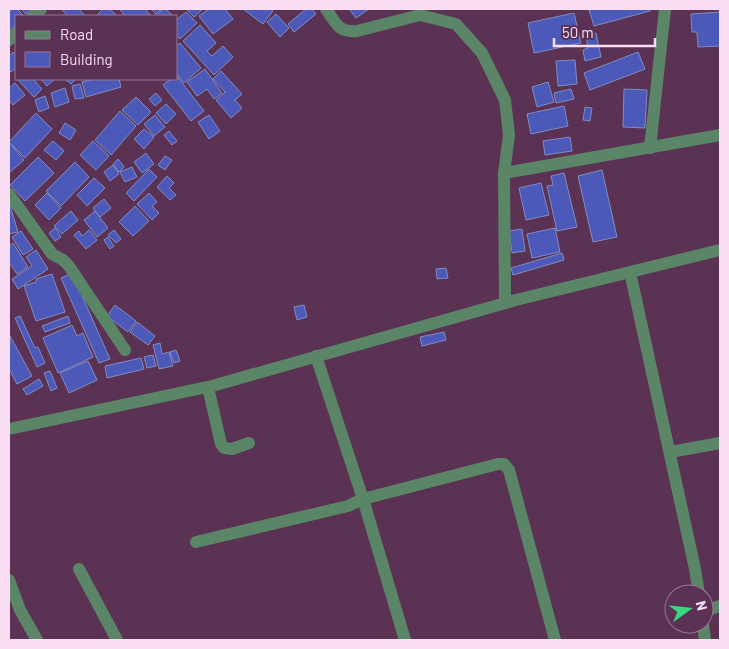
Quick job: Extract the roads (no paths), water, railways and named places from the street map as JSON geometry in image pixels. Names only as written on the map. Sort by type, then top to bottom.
[{"type":"street","points":[[326,9],[340,29],[347,32],[420,15],[456,24],[482,53],[505,100],[509,135],[504,173],[505,303]]},
{"type":"street","points":[[650,148],[665,9]]},
{"type":"street","points":[[504,173],[720,135]]},
{"type":"street","points":[[9,194],[52,254],[64,260],[69,266],[125,350]]},
{"type":"street","points":[[9,429],[208,387],[505,303],[720,250]]},
{"type":"street","points":[[630,272],[697,584]]},
{"type":"street","points":[[316,356],[363,499],[406,640]]},
{"type":"street","points":[[208,387],[221,444],[224,448],[232,449],[249,443]]},
{"type":"street","points":[[670,452],[720,444]]},
{"type":"street","points":[[196,542],[348,506],[363,499],[504,464],[509,470],[554,640]]},
{"type":"street","points":[[79,569],[117,640]]},
{"type":"street","points":[[9,580],[20,610],[38,640]]}]
